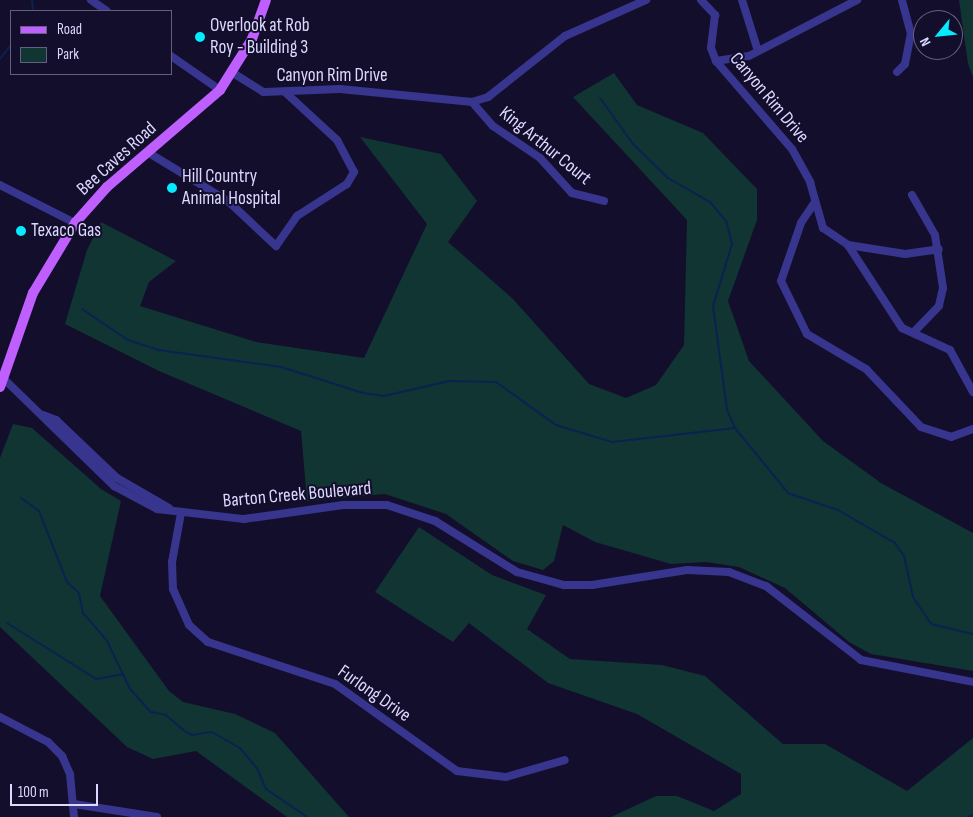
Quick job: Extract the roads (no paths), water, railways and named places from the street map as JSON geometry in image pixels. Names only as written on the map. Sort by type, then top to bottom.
[{"type":"main road","name":"Bee Caves Road","points":[[2,382],[34,293],[75,223],[107,187],[220,90],[232,73],[266,0]]},
{"type":"street","points":[[91,0],[106,10]]},
{"type":"street","points":[[472,102],[488,97],[564,36],[646,0]]},
{"type":"street","name":"Canyon Rim Drive","points":[[701,0],[714,15],[711,48],[716,61],[792,149],[815,202],[823,228],[848,246],[897,323],[913,333],[950,350],[973,392]]},
{"type":"street","points":[[742,0],[758,51]]},
{"type":"street","points":[[716,61],[758,51],[857,0]]},
{"type":"street","points":[[897,72],[905,64],[911,34],[902,0]]},
{"type":"street","points":[[172,57],[220,90]]},
{"type":"street","name":"Canyon Rim Drive","points":[[232,73],[264,92],[340,88],[472,102]]},
{"type":"street","points":[[148,153],[228,201],[276,246],[297,216],[337,192],[354,172],[337,140],[285,92]]},
{"type":"street","name":"King Arthur Court","points":[[472,102],[493,126],[540,158],[572,193],[604,201]]},
{"type":"street","points":[[0,185],[75,223]]},
{"type":"street","points":[[912,195],[929,222],[939,249],[942,297],[913,333]]},
{"type":"street","points":[[815,202],[801,222],[781,281],[806,334],[866,369],[921,426],[951,437],[973,428]]},
{"type":"street","points":[[848,246],[905,254],[939,249]]},
{"type":"street","name":"Barton Creek Boulevard","points":[[2,382],[43,416],[56,420],[121,481],[172,510]]},
{"type":"street","name":"Barton Creek Boulevard","points":[[43,416],[48,426],[116,488],[145,505],[181,513],[244,519],[343,505],[387,505],[434,521],[517,572],[564,585],[592,585],[694,570],[729,572],[766,586],[861,660],[973,682]]},
{"type":"street","points":[[116,488],[121,481]]},
{"type":"street","name":"Furlong Drive","points":[[181,513],[172,562],[173,589],[189,625],[208,642],[335,684],[457,771],[506,777],[565,760]]},
{"type":"street","points":[[0,716],[48,742],[62,756],[74,804],[74,817]]},
{"type":"street","points":[[74,804],[157,817]]},
{"type":"waterway","points":[[32,0],[33,10]]},
{"type":"waterway","points":[[0,59],[10,46]]},
{"type":"waterway","points":[[600,98],[633,144],[668,178],[710,202],[726,221],[732,244],[713,306],[727,410],[735,428]]},
{"type":"waterway","points":[[82,309],[128,340],[158,350],[281,367],[363,393],[384,396],[449,381],[496,382],[556,425],[612,442],[735,428],[788,493],[838,510],[895,543],[904,556],[913,597],[931,624],[973,634]]},
{"type":"waterway","points":[[21,498],[39,511],[67,582],[79,593],[83,613],[107,641],[130,689],[151,712],[166,715],[183,730],[192,735],[212,732],[240,748],[257,768],[266,789],[307,817]]},
{"type":"waterway","points":[[7,623],[96,679],[123,674]]},
{"type":"waterway","points":[[968,817],[973,815]]},
{"type":"place","name":"Overlook at Rob Roy - Building 3","points":[[200,37]]},
{"type":"place","name":"Hill Country Animal Hospital","points":[[172,188]]},
{"type":"place","name":"Texaco Gas","points":[[21,231]]}]
